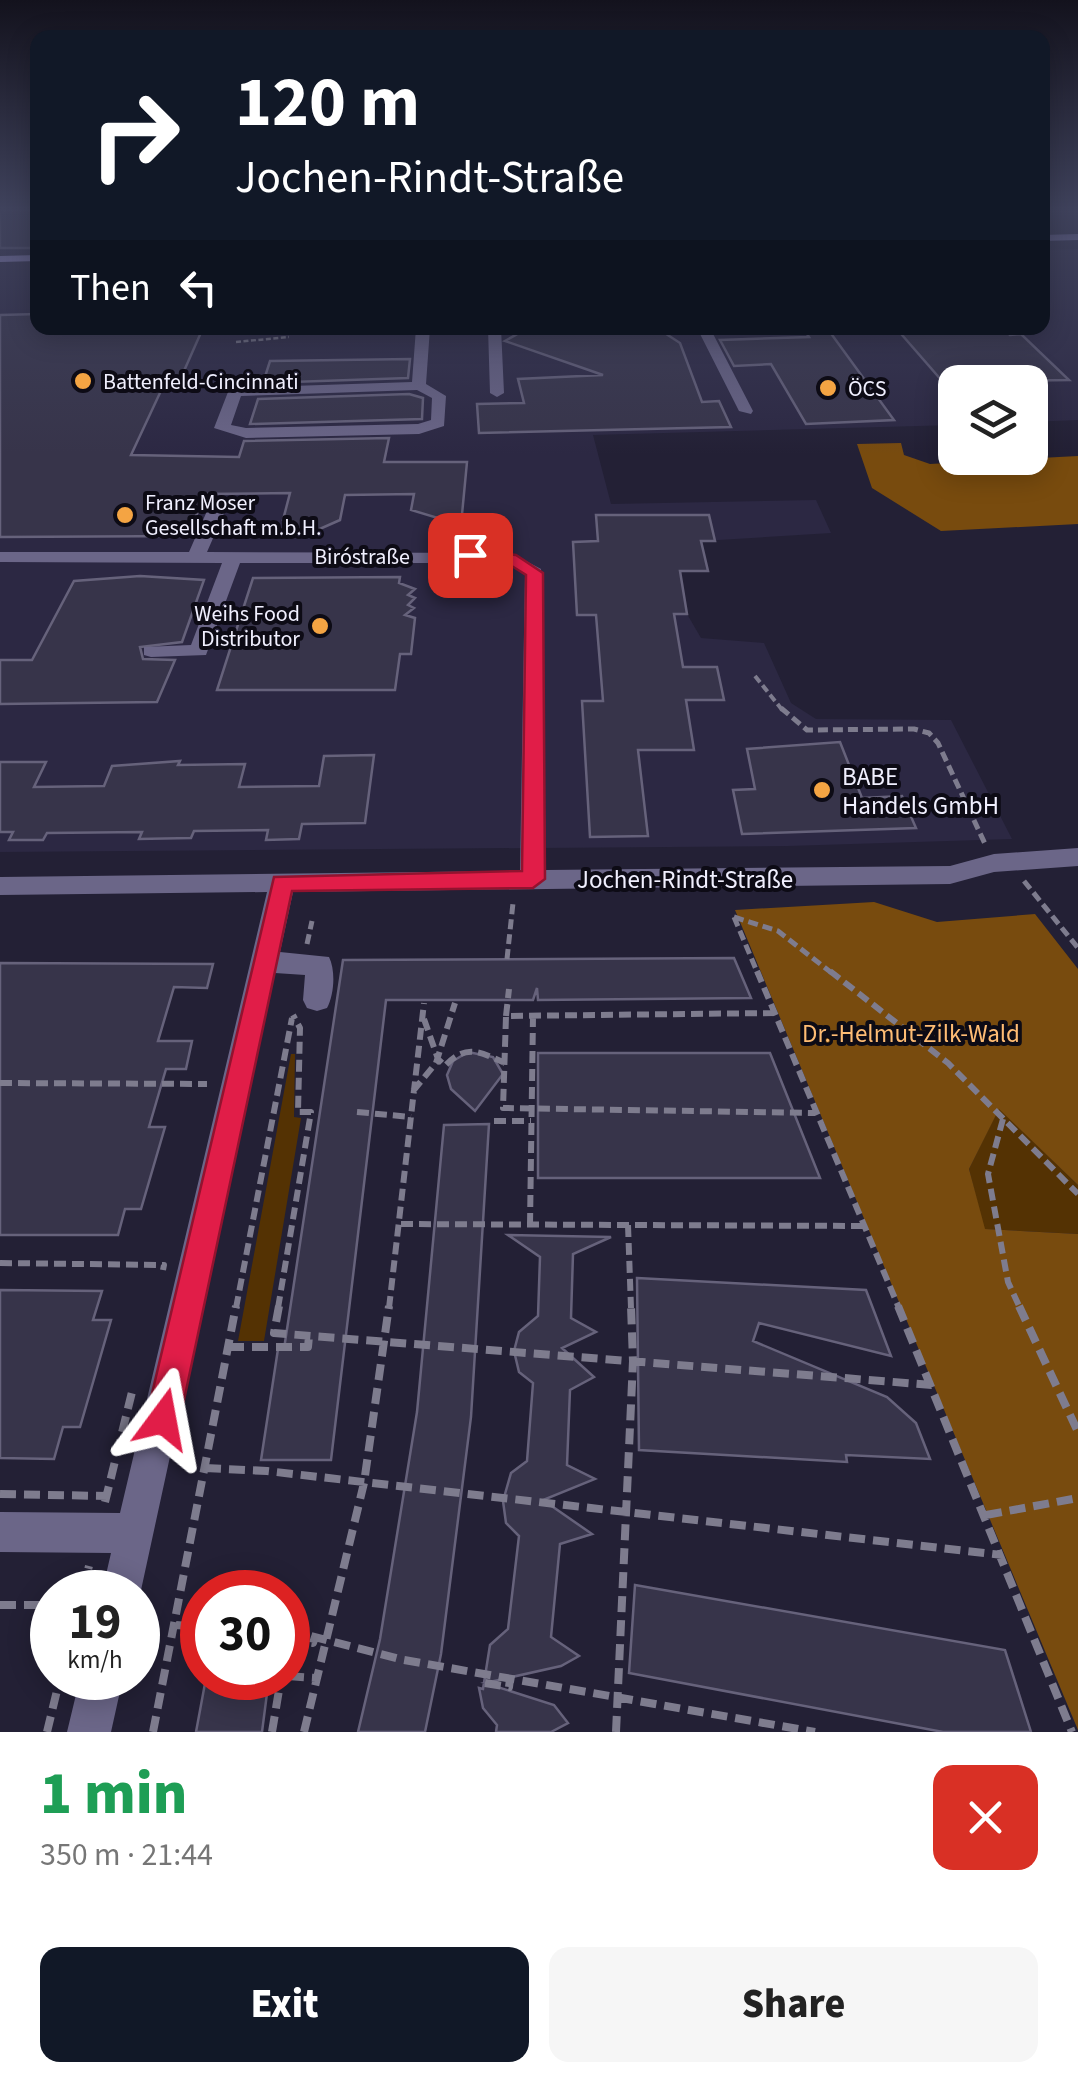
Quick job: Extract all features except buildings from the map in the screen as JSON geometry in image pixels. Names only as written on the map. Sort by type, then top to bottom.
[{"type":"street","points":[[419,386],[423,335]]},
{"type":"street","points":[[494,335],[497,393]]},
{"type":"street","points":[[707,335],[746,411]]},
{"type":"street","points":[[419,386],[439,396],[438,423],[419,428],[284,432],[222,428],[235,392],[419,386]]},
{"type":"street","points":[[196,557],[216,511]]},
{"type":"street","name":"Biróstraße","points":[[0,557],[510,558],[534,573],[523,879]]},
{"type":"street","points":[[150,651],[199,651],[233,557]]},
{"type":"street","name":"Jochen-Rindt-Straße","points":[[0,886],[950,875],[1007,862],[1078,858]]},
{"type":"street","points":[[122,1570],[121,1514],[265,962],[282,883]]},
{"type":"street","points":[[265,962],[303,961],[318,965],[322,970],[317,1000]]},
{"type":"street","points":[[0,1532],[121,1514]]},
{"type":"street","points":[[89,1732],[97,1700]]},
{"type":"path","points":[[236,342],[289,337]]},
{"type":"path","points":[[756,676],[787,716],[808,730],[914,729],[929,733],[938,743],[982,840]]},
{"type":"path","points":[[1007,862],[1078,948]]},
{"type":"path","points":[[507,959],[523,879]]},
{"type":"path","points":[[1072,1732],[986,1515],[734,917],[778,931],[948,1063],[1078,1194]]},
{"type":"path","points":[[153,1732],[303,961]]},
{"type":"path","points":[[509,989],[503,1108],[817,1113]]},
{"type":"path","points":[[413,1091],[426,1082],[438,1059],[455,1003]]},
{"type":"path","points":[[304,1732],[321,1636],[364,1482],[401,1224],[424,1004]]},
{"type":"path","points":[[506,1016],[775,1013]]},
{"type":"path","points":[[293,1015],[300,1028],[298,1112],[320,1112]]},
{"type":"path","points":[[423,1016],[438,1059],[445,1066],[456,1054],[474,1049],[504,1063]]},
{"type":"path","points":[[530,1224],[533,1016]]},
{"type":"path","points":[[0,1082],[208,1084],[204,1102]]},
{"type":"path","points":[[310,1112],[274,1333],[932,1385]]},
{"type":"path","points":[[357,1112],[411,1117]]},
{"type":"path","points":[[1003,1119],[988,1174],[1008,1282],[1078,1432]]},
{"type":"path","points":[[494,1121],[531,1120]]},
{"type":"path","points":[[401,1224],[865,1226]]},
{"type":"path","points":[[616,1732],[632,1361],[628,1225]]},
{"type":"path","points":[[159,1284],[168,1247]]},
{"type":"path","points":[[0,1263],[164,1265]]},
{"type":"path","points":[[228,1348],[308,1347],[309,1336]]},
{"type":"path","points":[[93,1570],[121,1514],[135,1380]]},
{"type":"path","points":[[205,1468],[364,1482],[1002,1555]]},
{"type":"path","points":[[0,1494],[121,1514]]},
{"type":"path","points":[[986,1515],[1078,1498]]},
{"type":"path","points":[[0,1605],[30,1604]]},
{"type":"path","points":[[175,1625],[180,1625]]},
{"type":"path","points":[[310,1634],[404,1660],[816,1732]]},
{"type":"path","points":[[310,1643],[321,1636]]},
{"type":"path","points":[[310,1678],[316,1678]]},
{"type":"path","points":[[484,1683],[508,1687],[510,1679]]},
{"type":"path","points":[[47,1732],[55,1700]]},
{"type":"path","points":[[275,1731],[280,1700]]},
{"type":"shaded area","points":[[0,292],[30,292],[30,335],[1050,335],[1050,292],[1078,292],[1078,420],[1048,421],[1048,365],[938,365],[938,425],[593,435],[611,504],[816,500],[831,533],[702,541],[708,571],[680,572],[687,614],[701,638],[764,643],[791,703],[816,719],[951,720],[1012,839],[788,846],[0,852]]},
{"type":"shaded area","points":[[291,1054],[295,1054],[294,1117],[301,1118],[264,1341],[238,1341]]},
{"type":"shaded area","points":[[999,1108],[1078,1185],[1078,1234],[984,1229],[969,1169]]},
{"type":"green space","points":[[901,443],[904,455],[938,464],[938,475],[1048,475],[1048,458],[1078,456],[1078,524],[941,531],[872,488],[857,444]]},
{"type":"green space","name":"Dr.-Helmut-Zilk-Wald","points":[[874,902],[937,922],[1035,914],[1078,969],[1078,1185],[999,1109],[969,1169],[985,1229],[1078,1234],[1078,1730],[735,910]]},
{"type":"place","name":"Battenfeld-Cincinnati","points":[[83,381]]},
{"type":"place","name":"ÖCS","points":[[828,388]]},
{"type":"place","name":"Franz Moser Gesellschaft m.b.H.","points":[[125,515]]},
{"type":"place","name":"Weihs Food Distributor","points":[[320,626]]},
{"type":"place","name":"BABE Handels GmbH","points":[[822,790]]},
{"type":"route","points":[[163,1419],[282,883],[533,879],[534,573],[510,558],[470,555]]}]
